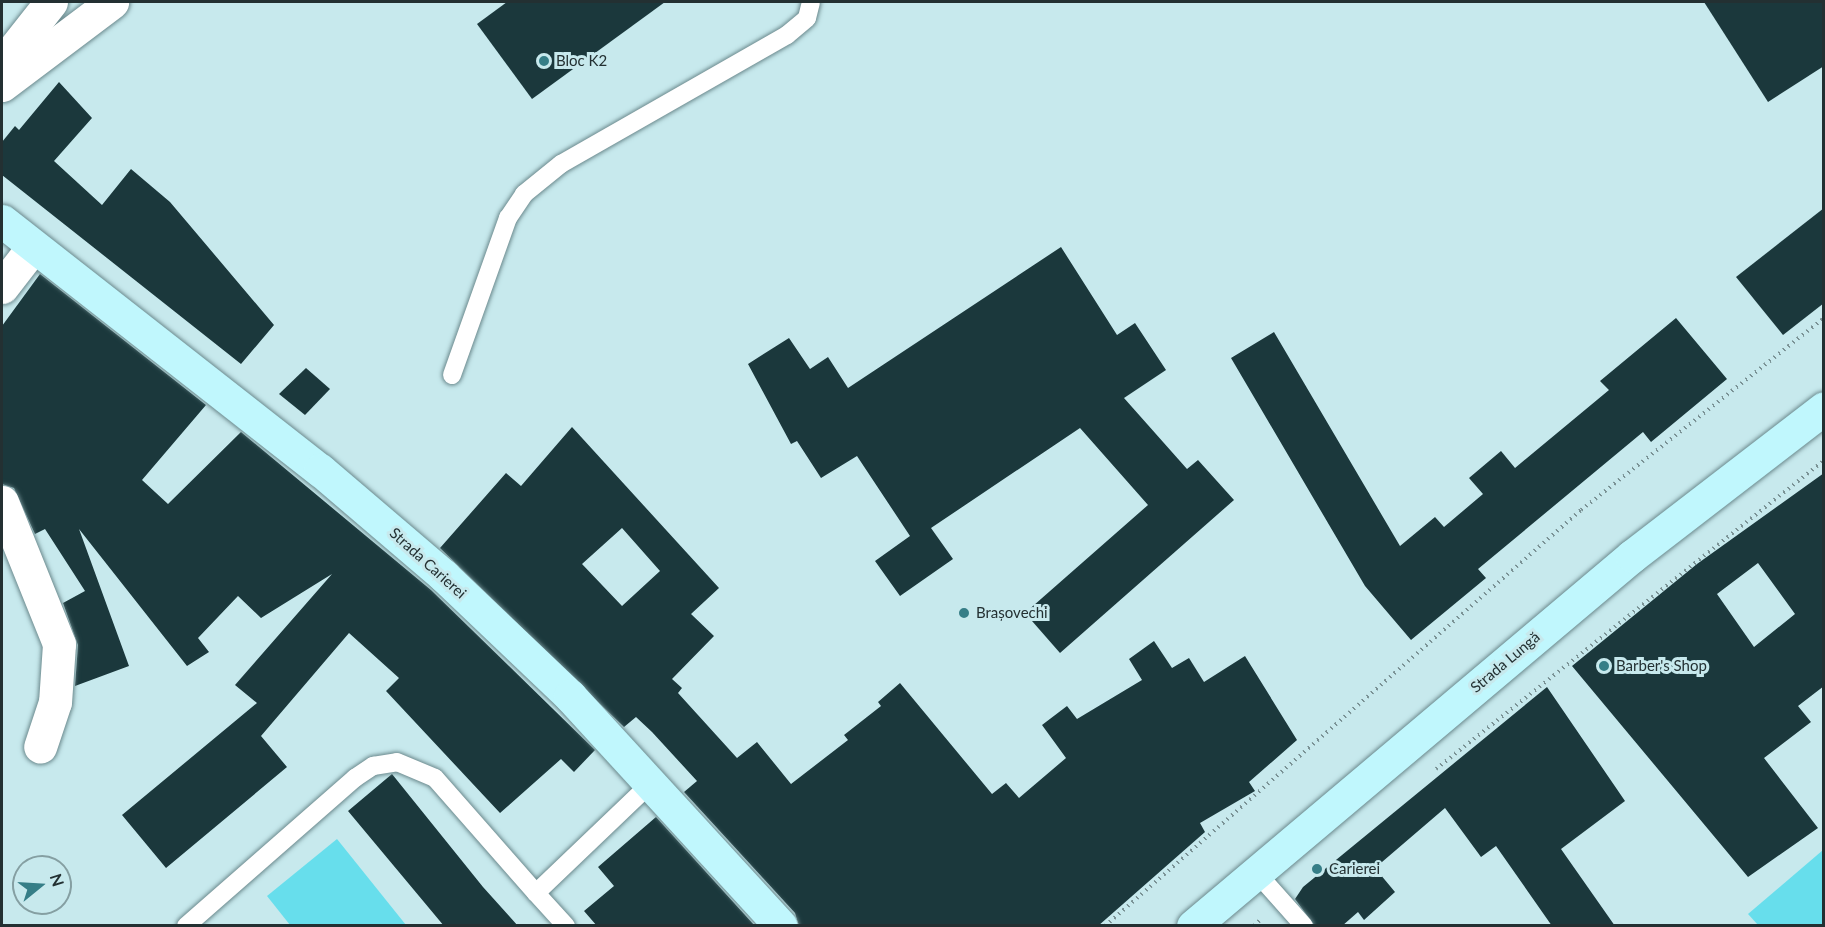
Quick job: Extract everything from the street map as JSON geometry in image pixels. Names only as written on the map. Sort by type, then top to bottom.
[{"type":"street","points":[[2,64],[51,2]]},
{"type":"street","points":[[2,85],[112,2]]},
{"type":"street","name":"Strada Carierei","points":[[2,221],[384,524],[528,655],[652,782],[782,926]]},
{"type":"street","points":[[2,287],[33,247]]},
{"type":"street","name":"Strada Lungă","points":[[1193,926],[1632,556],[1824,408]]},
{"type":"street","points":[[2,502],[59,644],[56,702],[40,747]]},
{"type":"lane","points":[[452,375],[508,218],[525,194],[561,164],[787,35],[807,18],[811,2]]},
{"type":"lane","points":[[186,926],[355,778],[373,766],[397,762],[435,778],[566,926]]},
{"type":"lane","points":[[536,893],[652,782]]},
{"type":"lane","points":[[1256,872],[1304,926]]},
{"type":"path","points":[[1105,926],[1581,510],[1824,318]]},
{"type":"path","points":[[1425,778],[1824,460]]},
{"type":"path","points":[[1254,926],[1281,901]]},
{"type":"shaded area","points":[[337,839],[406,925],[290,925],[267,896]]},
{"type":"shaded area","points":[[1823,850],[1823,925],[1758,925],[1748,914]]},
{"type":"building","name":"Bloc K2","points":[[507,2],[665,2],[532,99],[477,24]]},
{"type":"building","points":[[1704,2],[1824,2],[1824,66],[1768,102]]},
{"type":"building","points":[[59,82],[92,118],[54,161],[102,205],[131,169],[170,202],[274,325],[241,364],[2,175],[2,142],[15,126],[19,130]]},
{"type":"building","points":[[1824,208],[1824,303],[1783,335],[1736,277]]},
{"type":"building","points":[[1061,247],[1117,335],[1135,323],[1166,370],[1124,398],[1187,469],[1198,460],[1234,500],[1060,653],[1025,613],[1148,505],[1080,428],[931,528],[953,559],[900,596],[875,561],[910,536],[857,456],[821,478],[797,441],[791,444],[748,364],[789,338],[810,369],[828,357],[848,388]]},
{"type":"building","points":[[40,274],[206,405],[142,480],[168,504],[241,432],[431,590],[595,750],[574,772],[561,759],[500,813],[386,691],[399,678],[349,633],[261,736],[287,767],[166,868],[122,815],[257,703],[235,685],[332,574],[261,618],[238,596],[198,638],[209,652],[187,666],[79,529],[129,666],[75,686],[78,645],[63,603],[85,591],[45,529],[35,534],[14,488],[2,484],[2,326]]},
{"type":"building","points":[[1676,318],[1727,379],[1651,442],[1643,432],[1478,569],[1486,578],[1411,640],[1365,586],[1231,358],[1274,332],[1400,546],[1435,517],[1444,527],[1483,494],[1469,478],[1501,451],[1515,468],[1609,390],[1600,381]]},
{"type":"building","points":[[306,368],[330,389],[305,415],[279,394]]},
{"type":"building","points":[[572,427],[719,588],[691,614],[714,636],[672,679],[682,688],[678,693],[737,758],[757,742],[791,784],[848,740],[844,735],[881,706],[878,702],[900,683],[992,794],[1006,783],[1019,798],[1066,758],[1042,725],[1067,706],[1077,719],[1142,680],[1129,659],[1154,641],[1172,668],[1189,658],[1204,682],[1245,656],[1297,740],[1249,782],[1255,791],[1200,823],[1205,832],[1098,926],[799,926],[795,913],[684,792],[697,781],[652,732],[636,717],[624,727],[440,548],[506,473],[521,486]],"holes":[[[622,528],[660,571],[622,606],[582,564]]]},
{"type":"building","points":[[1824,473],[1824,686],[1798,706],[1811,722],[1764,758],[1818,828],[1748,877],[1572,666],[1697,564]],"holes":[[[1758,563],[1795,614],[1754,647],[1717,594]]]},
{"type":"building","points":[[1547,687],[1625,801],[1561,849],[1615,926],[1552,926],[1496,846],[1481,857],[1445,808],[1375,868],[1395,892],[1364,920],[1358,912],[1342,926],[1315,926],[1295,899],[1303,887]]},
{"type":"building","points":[[392,774],[483,887],[518,926],[444,926],[348,811]]},
{"type":"building","points":[[656,817],[755,926],[597,926],[584,911],[614,886],[598,867]]},
{"type":"place","name":"Bloc K2","points":[[544,61]]},
{"type":"place","name":"Brașovechi","points":[[964,613]]},
{"type":"place","name":"Barber's Shop","points":[[1604,666]]},
{"type":"place","name":"Carierei","points":[[1317,869]]}]
